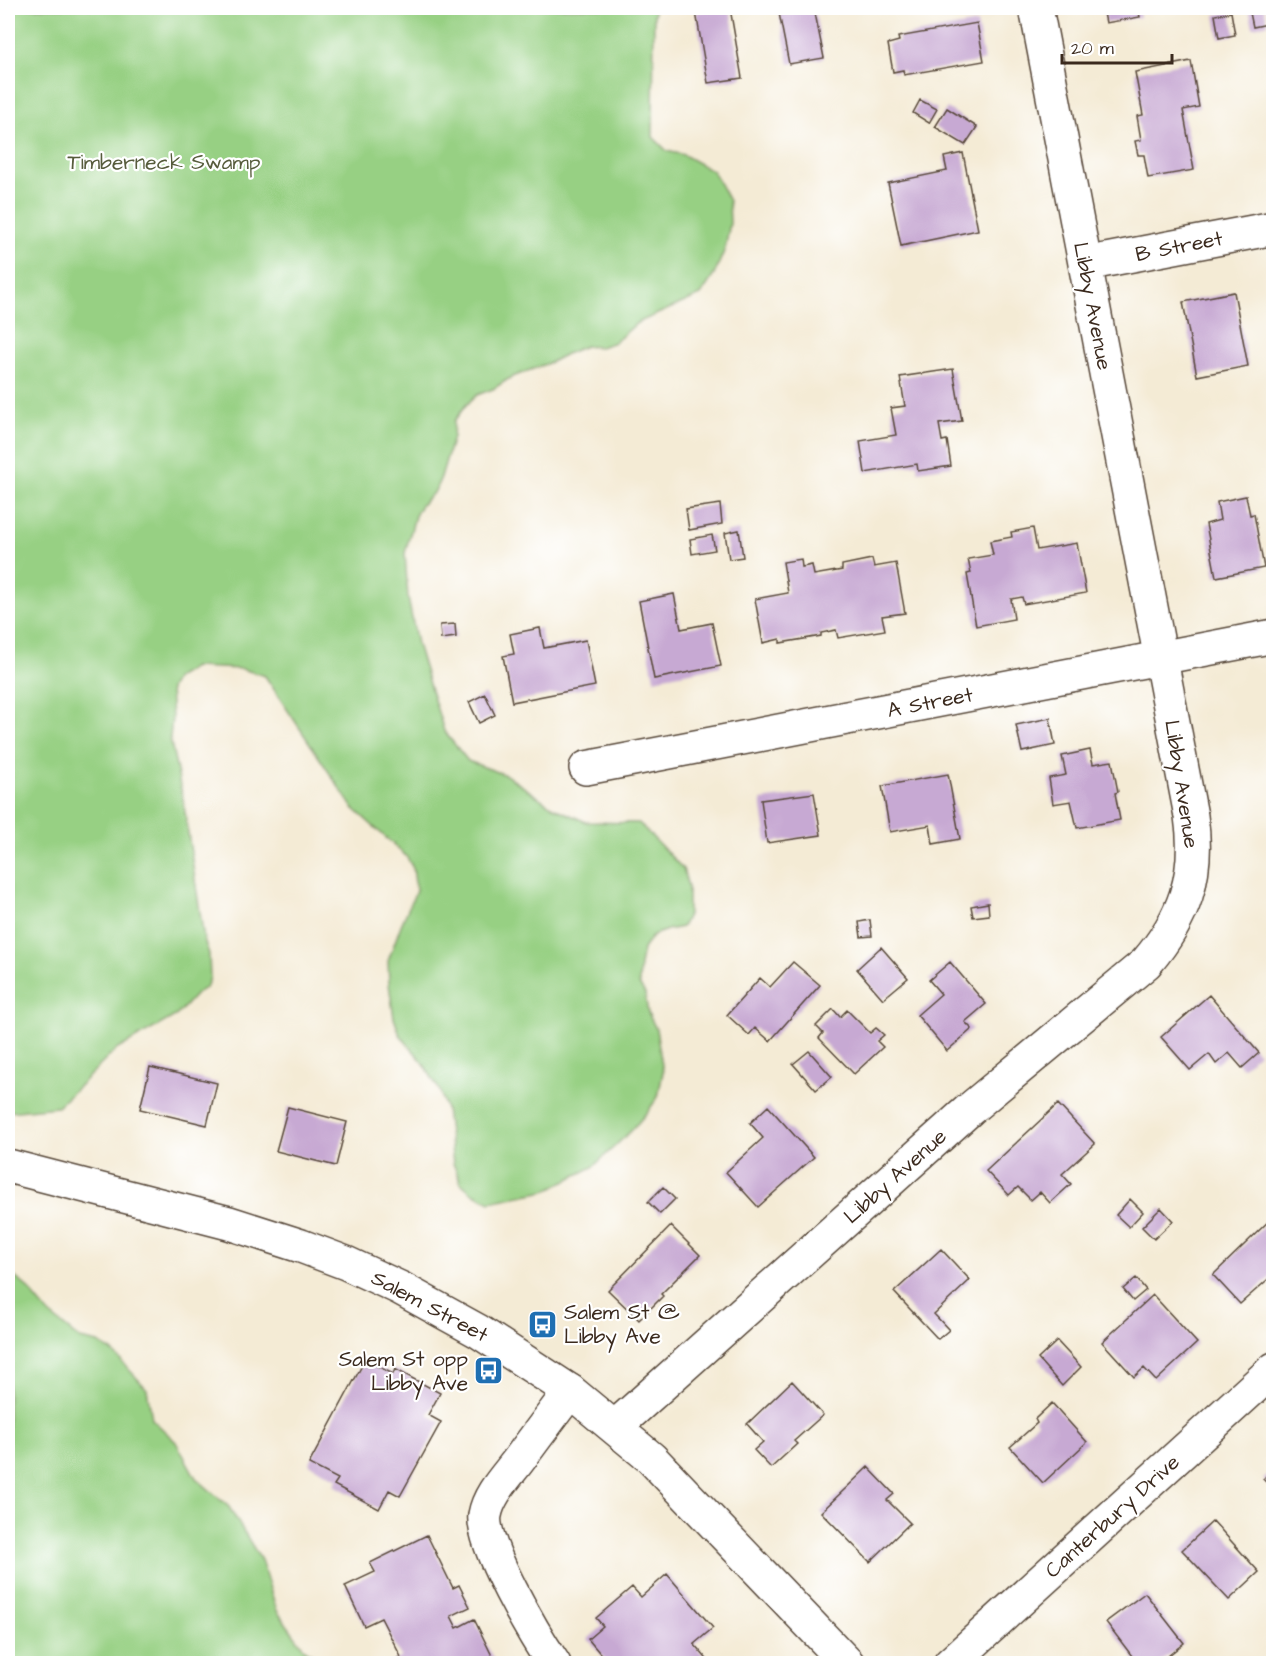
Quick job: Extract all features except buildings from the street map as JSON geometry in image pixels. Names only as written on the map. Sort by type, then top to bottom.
[{"type":"street","name":"Libby Avenue","points":[[615,1427],[969,1109],[1141,968],[1167,938],[1187,895],[1194,848],[1191,816],[1036,8]]},
{"type":"street","name":"B Street","points":[[1085,264],[1274,228]]},
{"type":"street","name":"A Street","points":[[586,768],[1274,636]]},
{"type":"street","name":"Salem Street","points":[[8,1166],[229,1223],[346,1263],[400,1288],[478,1331],[570,1390],[651,1458],[848,1664]]},
{"type":"street","name":"Canterbury Drive","points":[[950,1664],[1274,1369]]},
{"type":"street","points":[[554,1664],[527,1621],[492,1550],[485,1530],[484,1518],[487,1507],[502,1482],[570,1390]]},
{"type":"green space","name":"Timberneck Swamp","points":[[8,8],[654,8],[653,137],[667,151],[684,155],[713,171],[729,201],[730,223],[725,249],[714,275],[701,295],[637,323],[615,342],[600,347],[585,346],[510,378],[493,389],[477,395],[454,421],[453,437],[441,477],[435,491],[421,505],[415,516],[405,553],[408,598],[417,644],[430,687],[444,731],[468,761],[506,775],[553,807],[586,822],[639,823],[683,869],[688,886],[688,915],[682,927],[653,935],[643,949],[640,965],[639,984],[645,994],[648,1013],[656,1029],[663,1072],[658,1097],[632,1130],[593,1167],[545,1191],[490,1202],[471,1192],[461,1183],[453,1163],[446,1110],[440,1091],[422,1061],[400,1035],[394,1018],[388,961],[416,891],[413,868],[406,856],[352,807],[265,676],[242,669],[194,667],[176,678],[170,689],[172,718],[170,738],[183,799],[204,939],[209,954],[210,978],[206,987],[196,994],[177,1015],[116,1050],[57,1107],[8,1112]]},
{"type":"green space","points":[[8,1272],[25,1285],[49,1314],[80,1339],[98,1343],[112,1351],[147,1389],[152,1419],[176,1442],[196,1478],[229,1507],[261,1560],[277,1611],[304,1648],[324,1663],[8,1663]]},
{"type":"place","name":"Salem St @ Libby Ave","points":[[543,1324]]},
{"type":"place","name":"Salem St opp Libby Ave","points":[[489,1371]]}]
